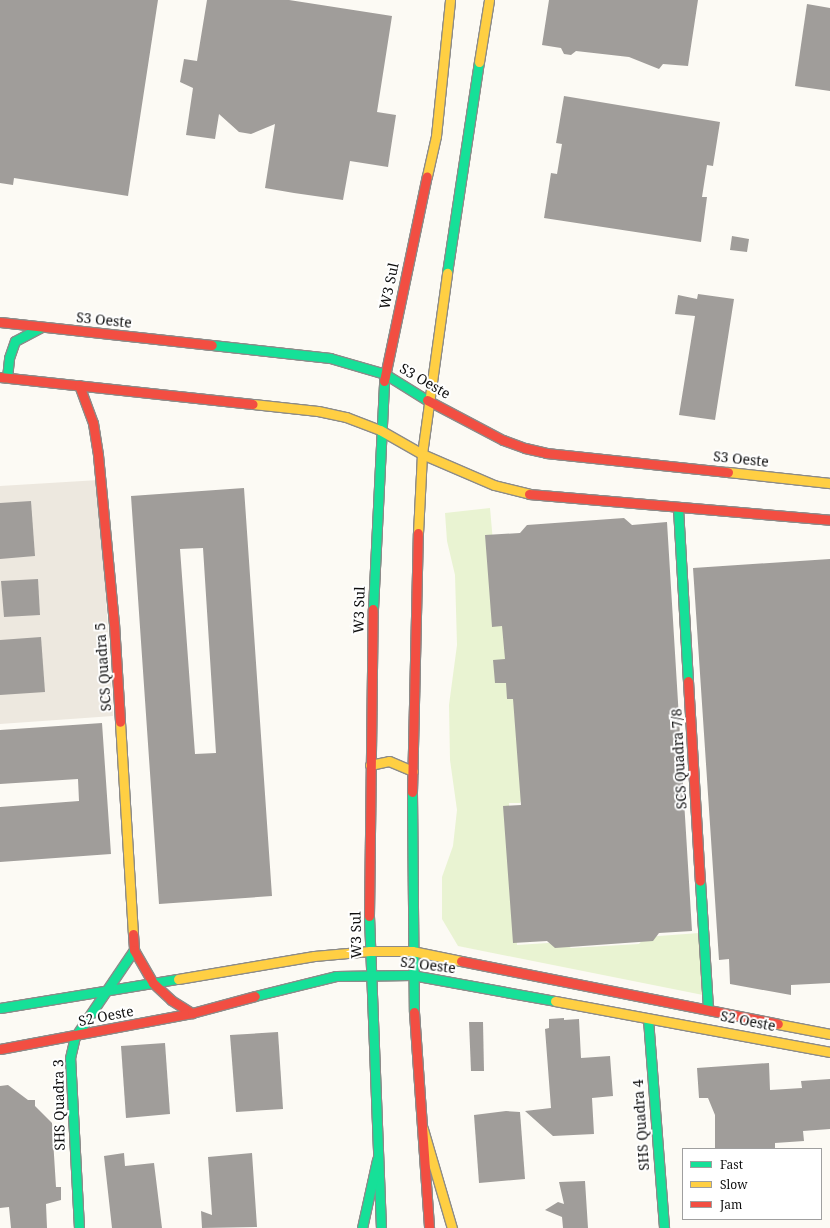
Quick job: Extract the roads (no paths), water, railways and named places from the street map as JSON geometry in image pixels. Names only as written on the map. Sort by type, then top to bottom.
[{"type":"main road","points":[[429,1228],[412,975],[414,655],[422,454],[430,402],[472,71],[489,0]]},
{"type":"main road","points":[[450,4],[454,54]]},
{"type":"main road","name":"W3 Sul","points":[[381,1228],[370,975],[371,667],[380,430],[385,374],[436,136],[450,4]]},
{"type":"main road","name":"S3 Oeste","points":[[0,322],[330,358],[385,374],[430,402],[503,440],[546,453],[830,483]]},
{"type":"main road","points":[[41,327],[24,334],[15,341],[4,377],[318,411],[346,417],[380,430],[422,454],[494,484],[536,496],[830,520]]},
{"type":"main road","name":"SCS Quadra 5","points":[[79,385],[93,423],[98,455],[114,623],[134,950],[153,983],[171,1000],[192,1013]]},
{"type":"main road","name":"SCS Quadra 7/8","points":[[678,508],[708,1008]]},
{"type":"main road","points":[[370,765],[389,761],[399,763],[413,771]]},
{"type":"main road","points":[[108,991],[134,950]]},
{"type":"main road","name":"S2 Oeste","points":[[0,1008],[314,956],[370,951],[412,951],[708,1008],[830,1034]]},
{"type":"main road","name":"S2 Oeste","points":[[0,1049],[75,1037],[192,1013],[298,982],[336,976],[412,975],[648,1019],[725,1030],[830,1052]]},
{"type":"main road","name":"SHS Quadra 3","points":[[79,1228],[70,1093],[70,1058],[75,1037],[108,991]]},
{"type":"main road","name":"SHS Quadra 4","points":[[648,1019],[664,1228]]},
{"type":"main road","points":[[423,1129],[452,1228]]},
{"type":"main road","points":[[362,1228],[377,1160]]}]
